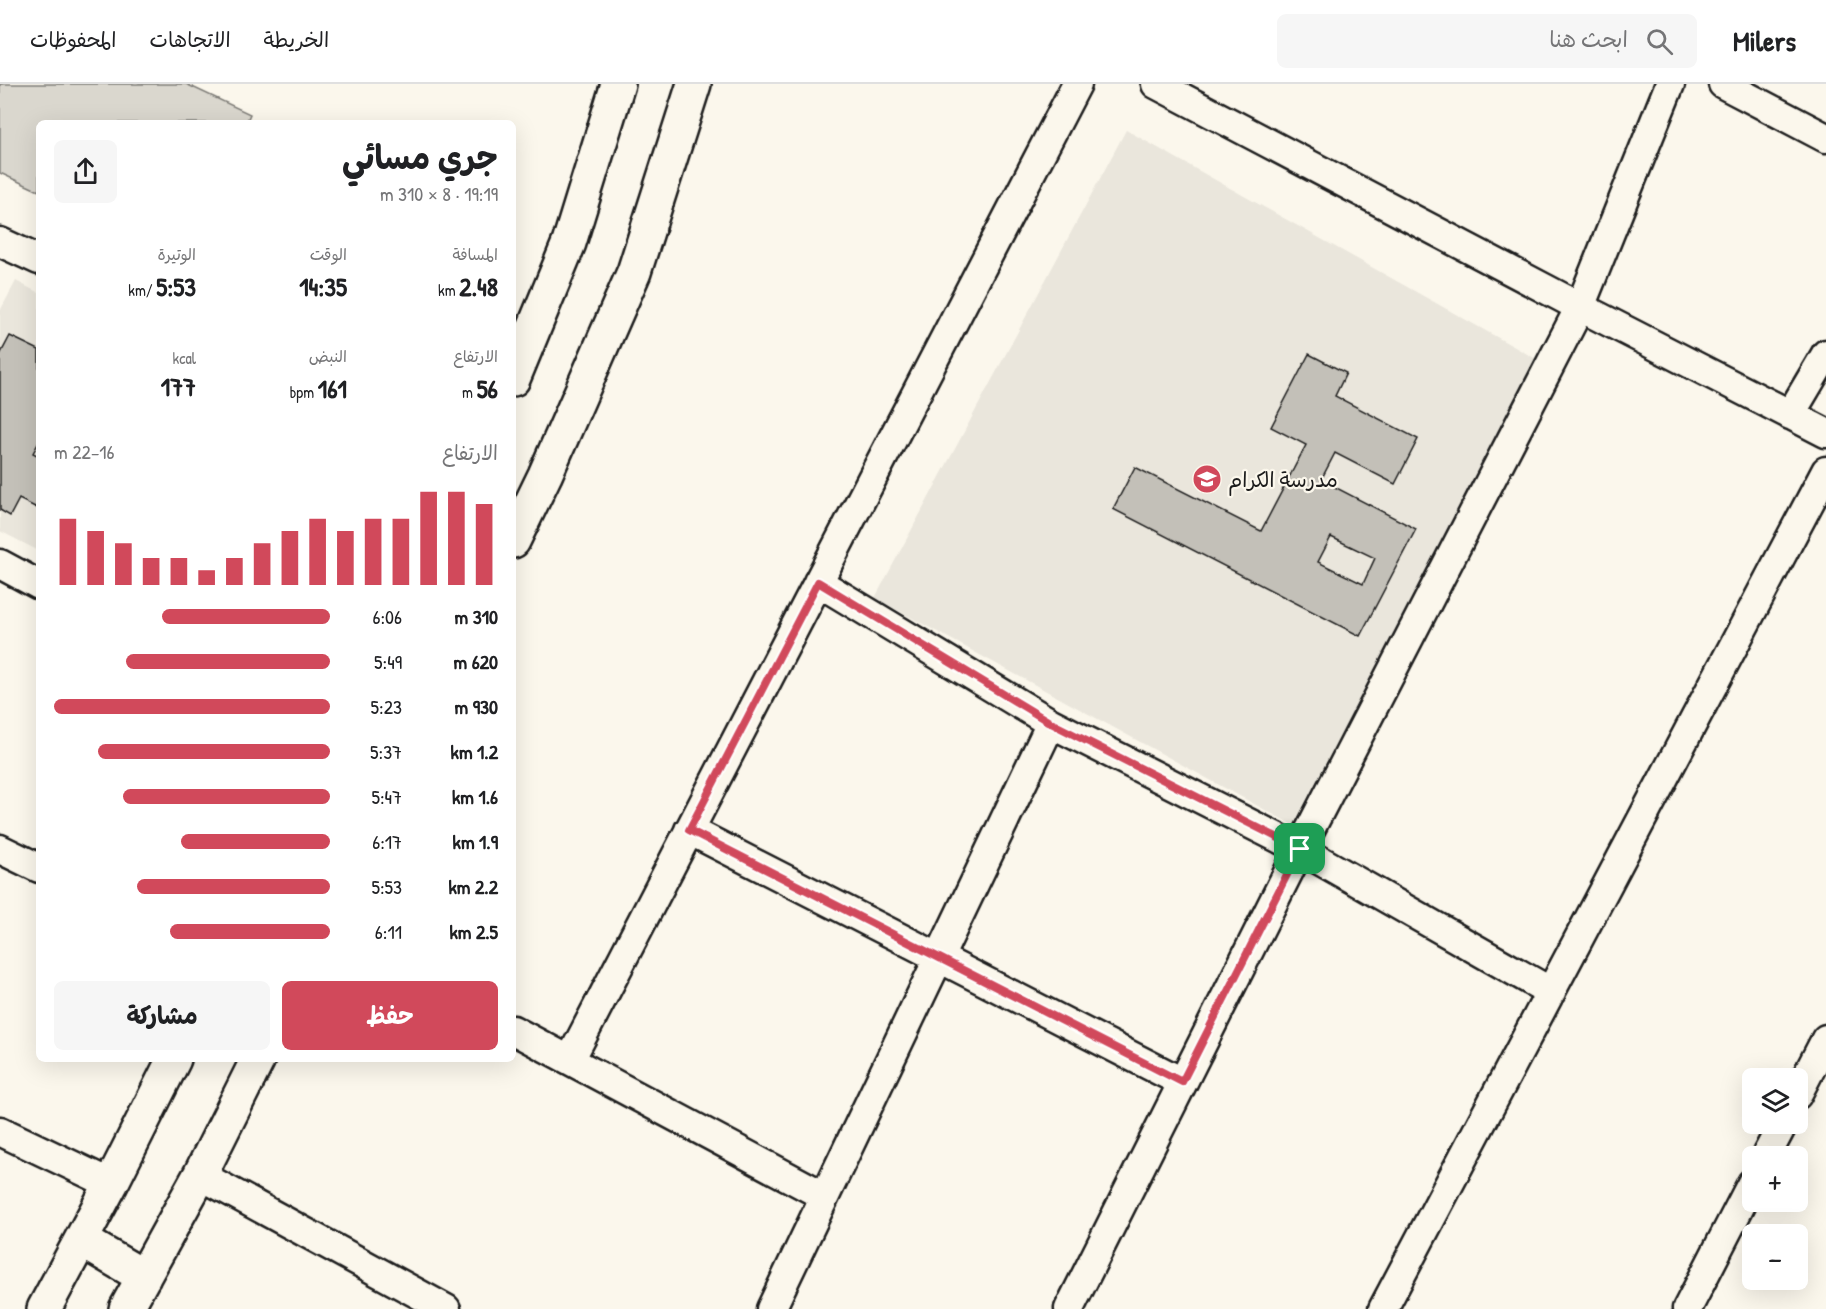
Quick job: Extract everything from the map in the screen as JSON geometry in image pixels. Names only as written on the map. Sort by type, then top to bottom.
[{"type":"main road","points":[[516,372],[569,243],[618,84]]},
{"type":"main road","points":[[516,535],[545,475],[634,272],[694,84]]},
{"type":"main road","points":[[44,1309],[172,1062]]},
{"type":"main road","points":[[126,1309],[200,1175],[256,1062]]},
{"type":"main road","points":[[81,1240],[144,1277]]},
{"type":"street","points":[[570,1060],[1077,84]]},
{"type":"street","points":[[1156,84],[1580,307],[1826,433]]},
{"type":"street","points":[[1069,1309],[1300,849],[1580,307],[1670,84]]},
{"type":"street","points":[[1723,84],[1826,138]]},
{"type":"street","points":[[0,242],[36,259]]},
{"type":"street","points":[[1790,415],[1826,354]]},
{"type":"street","points":[[1383,1309],[1826,471]]},
{"type":"street","points":[[0,564],[36,583]]},
{"type":"street","points":[[818,582],[1051,723],[1300,849],[1551,992]]},
{"type":"street","points":[[771,1309],[1051,723]]},
{"type":"street","points":[[689,830],[1182,1082]]},
{"type":"street","points":[[0,849],[36,867]]},
{"type":"street","points":[[516,1032],[825,1196]]},
{"type":"street","points":[[1808,1074],[1826,1039]]},
{"type":"street","points":[[0,1131],[111,1184]]},
{"type":"street","points":[[200,1175],[447,1309]]},
{"type":"street","points":[[1687,1309],[1742,1202]]},
{"type":"shaded area","points":[[0,84],[186,84],[250,114],[247,120],[36,120],[36,190],[0,173]]},
{"type":"shaded area","name":"مدرسة الكرام","points":[[1126,130],[1538,360],[1293,825],[875,598]]},
{"type":"shaded area","points":[[16,281],[36,291],[36,549],[0,531],[0,311]]},
{"type":"building","points":[[10,336],[36,349],[36,448],[33,453],[36,454],[36,508],[19,499],[10,516],[0,510],[0,355]]},
{"type":"building","points":[[1309,354],[1346,373],[1335,396],[1418,439],[1395,484],[1335,453],[1321,480],[1416,529],[1360,636],[1113,509],[1135,467],[1261,531],[1306,445],[1271,427]],"holes":[[[1331,537],[1375,558],[1363,584],[1318,562]]]},
{"type":"place","name":"مدرسة الكرام","points":[[1207,479]]},
{"type":"route","points":[[818,582],[1051,723],[1300,849],[1182,1082],[689,830],[818,582]]}]
